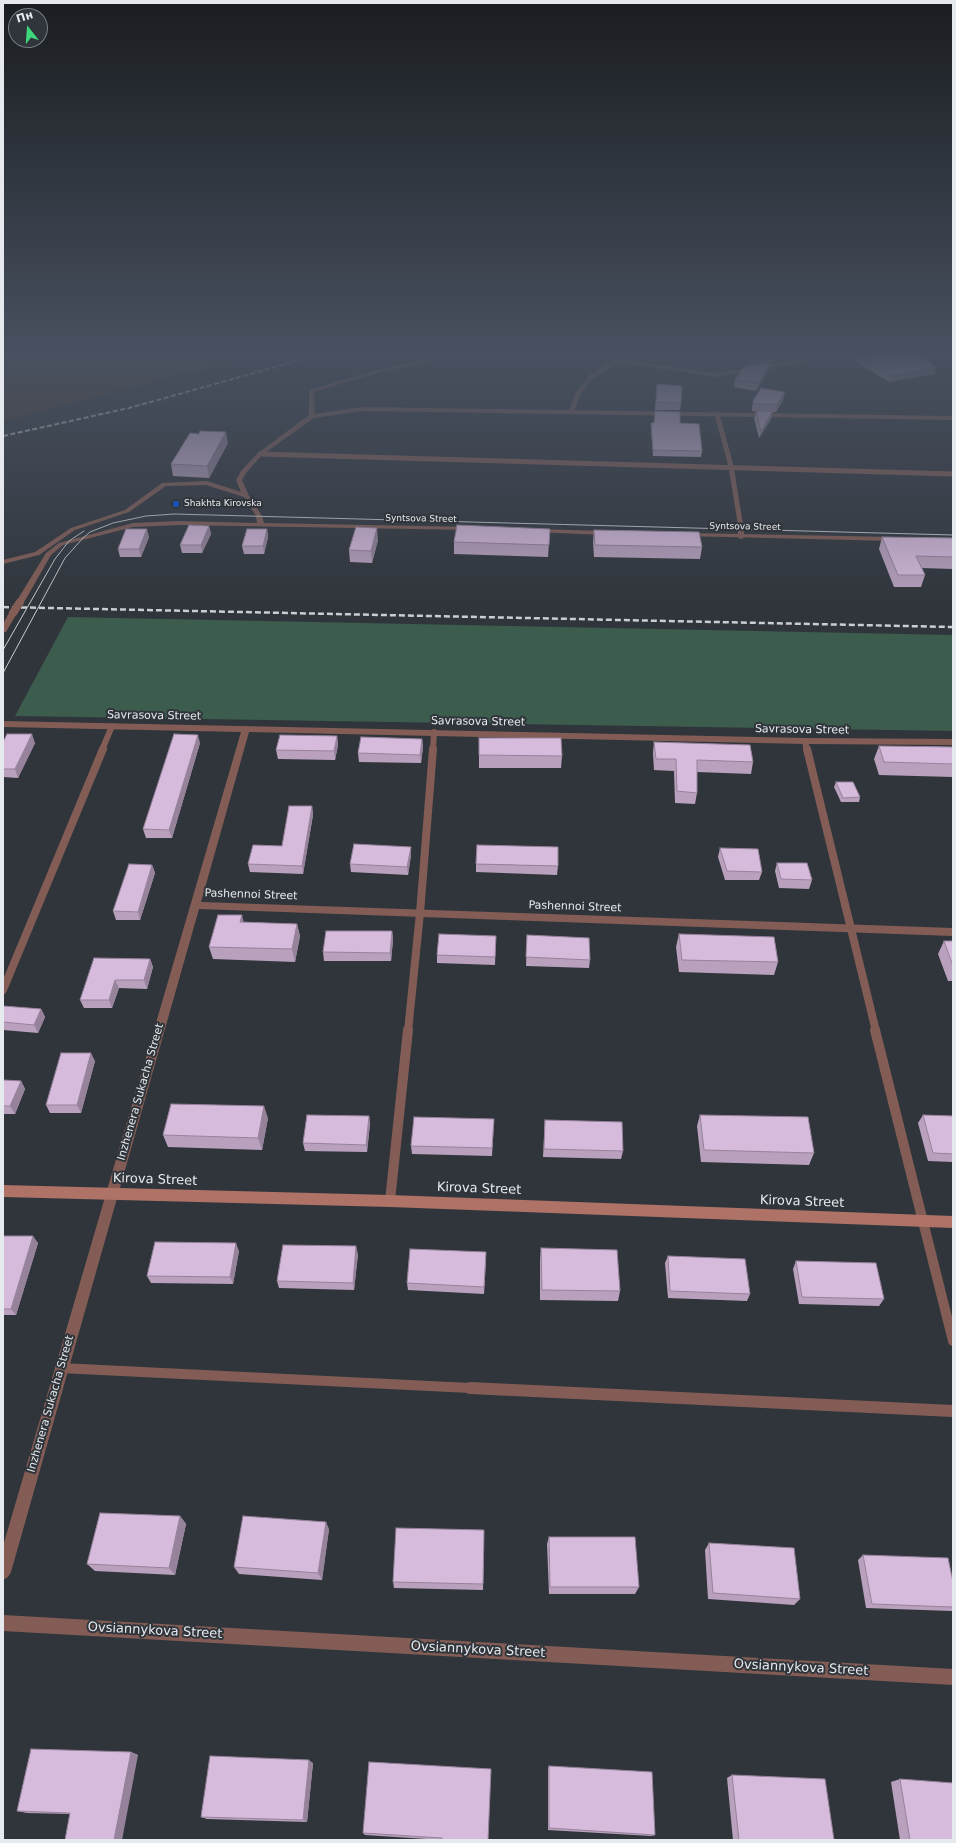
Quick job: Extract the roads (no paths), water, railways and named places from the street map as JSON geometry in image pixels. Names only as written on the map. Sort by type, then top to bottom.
[{"type":"main road","name":"Kirova Street","points":[[3,1190],[390,1201],[953,1222]]},
{"type":"street","points":[[261,524],[259,516],[246,496],[239,480],[243,472],[260,454],[279,440]]},
{"type":"street","points":[[3,562],[37,554],[73,529],[127,511],[164,484],[207,483],[246,496]]},
{"type":"street","name":"Syntsova Street","points":[[3,630],[48,554],[61,544],[133,525],[180,523],[261,524],[477,530]]},
{"type":"street","points":[[525,531],[613,533]]},
{"type":"street","name":"Syntsova Street","points":[[677,534],[898,539]]},
{"type":"street","name":"Savrasova Street","points":[[3,724],[805,741],[953,742]]},
{"type":"street","name":"Inzhenera Sukacha Street","points":[[3,1572],[60,1368],[112,1194],[246,728]]},
{"type":"street","name":"Pashennoi Street","points":[[195,905],[953,932]]},
{"type":"street","name":"Ovsiannykova Street","points":[[3,1623],[953,1677]]},
{"type":"lane","points":[[724,440],[731,466],[742,528],[741,536]]},
{"type":"lane","points":[[260,454],[731,466],[953,474]]},
{"type":"lane","points":[[3,990],[112,726]]},
{"type":"lane","points":[[390,1201],[420,913],[434,732]]},
{"type":"lane","points":[[805,741],[850,929],[953,1341]]},
{"type":"lane","points":[[60,1368],[953,1411]]},
{"type":"tram line","points":[[3,673],[65,558],[83,538],[90,532],[113,523],[146,516],[174,514],[953,535]]},
{"type":"tram line","points":[[3,650],[55,559],[69,541],[84,531]]},
{"type":"railway","points":[[3,607],[953,627]]},
{"type":"place","name":"Shakhta Kirovska","points":[[176,504]]}]
